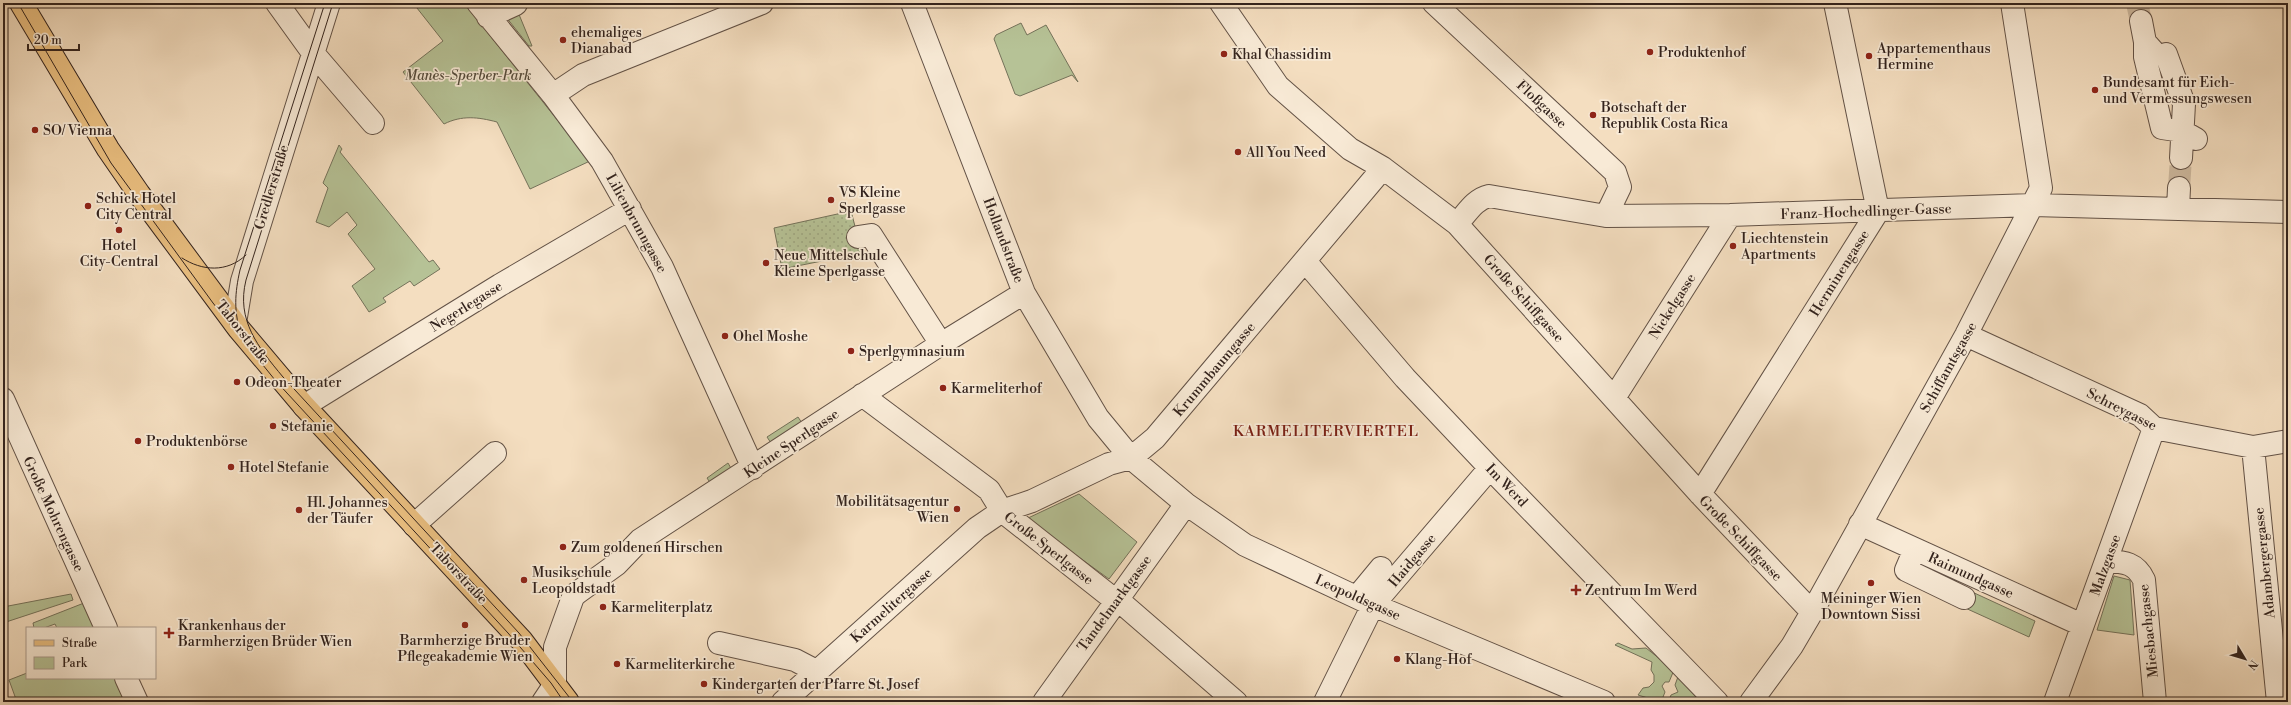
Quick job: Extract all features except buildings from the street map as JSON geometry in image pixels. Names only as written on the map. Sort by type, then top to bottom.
[{"type":"main road","name":"Taborstraße","points":[[21,3],[112,156],[235,323],[304,406],[522,642],[568,702]]},
{"type":"street","points":[[277,3],[313,53],[373,123]]},
{"type":"street","name":"Gredlerstraße","points":[[235,323],[242,281],[329,3]]},
{"type":"street","points":[[553,95],[583,75],[762,3]]},
{"type":"street","name":"Hollandstraße","points":[[912,3],[1024,293],[1098,418],[1131,458]]},
{"type":"street","name":"Große Schiffgasse","points":[[1222,3],[1262,79],[1278,86],[1350,149],[1383,168],[1457,224],[1700,494],[1812,612]]},
{"type":"street","name":"Floßgasse","points":[[1434,3],[1615,172],[1620,188],[1606,216]]},
{"type":"street","points":[[1835,3],[1878,211]]},
{"type":"street","name":"Schiffamtsgasse","points":[[1751,702],[1792,646],[1812,612],[1966,335],[2041,188],[2012,3]]},
{"type":"street","points":[[483,10],[516,4]]},
{"type":"street","name":"Lilienbrunngasse","points":[[483,10],[553,95],[602,161],[662,267],[753,468]]},
{"type":"street","points":[[2175,110],[2156,54],[2143,32],[2145,57],[2162,128],[2191,131]]},
{"type":"street","points":[[2166,54],[2184,104],[2191,131],[2181,158]]},
{"type":"street","name":"Krummbaumgasse","points":[[1002,511],[1032,501],[1109,464],[1131,458],[1155,438],[1383,168]]},
{"type":"street","name":"Franz-Hochedlinger-Gasse","points":[[1457,224],[1481,198],[1489,196],[1606,216],[1730,215],[1878,211],[2178,199],[2288,212]]},
{"type":"street","name":"Negerlegasse","points":[[304,406],[494,289],[630,209]]},
{"type":"street","name":"Herminengasse","points":[[1700,494],[1878,211]]},
{"type":"street","name":"Nickelgasse","points":[[1614,398],[1730,215]]},
{"type":"street","points":[[865,242],[941,344]]},
{"type":"street","name":"Im Werd","points":[[1305,261],[1393,365],[1474,452],[1717,702]]},
{"type":"street","name":"Kleine Sperlgasse","points":[[555,684],[556,648],[573,597],[637,548],[753,468],[862,395],[1024,293]]},
{"type":"street","name":"Schreygasse","points":[[1966,335],[2140,415],[2154,428],[2253,447],[2288,441]]},
{"type":"street","name":"Große Sperlgasse","points":[[862,395],[988,490],[1002,511],[1111,597],[1117,599],[1236,702]]},
{"type":"street","name":"Große Mohrengasse","points":[[3,399],[106,627]]},
{"type":"street","name":"Malzgasse","points":[[2055,702],[2154,428]]},
{"type":"street","name":"Adambergergasse","points":[[2253,447],[2278,702]]},
{"type":"street","points":[[414,525],[495,453]]},
{"type":"street","name":"Leopoldsgasse","points":[[1131,458],[1186,504],[1245,545],[1365,601],[1604,702]]},
{"type":"street","name":"Haidgasse","points":[[1325,702],[1365,601],[1490,468]]},
{"type":"street","name":"Tandelmarktgasse","points":[[1044,702],[1186,504]]},
{"type":"street","name":"Karmelitergasse","points":[[783,702],[977,528],[1002,511]]},
{"type":"street","name":"Raimundgasse","points":[[1860,524],[2082,625]]},
{"type":"street","points":[[1915,549],[1906,570],[1964,598]]},
{"type":"street","name":"Miesbachgasse","points":[[2107,561],[2127,563],[2139,570],[2144,580],[2155,702]]},
{"type":"street","points":[[1365,601],[1381,568]]},
{"type":"street","points":[[720,644],[795,660],[818,672]]},
{"type":"street","points":[[126,679],[136,702]]},
{"type":"street","points":[[543,702],[555,684]]},
{"type":"green space","name":"Manès-Sperber-Park","points":[[413,3],[464,3],[590,161],[530,189],[497,122],[483,119],[464,118],[444,124],[403,72],[443,41]]},
{"type":"green space","points":[[518,12],[532,46],[529,46],[506,17]]},
{"type":"green space","points":[[1021,23],[1027,35],[1046,25],[1078,82],[1072,75],[1020,96],[1015,94],[994,39],[996,35]]},
{"type":"green space","points":[[339,145],[342,149],[340,152],[429,262],[433,260],[440,269],[414,286],[410,281],[383,298],[386,302],[369,312],[352,286],[375,269],[348,234],[357,225],[347,212],[329,227],[316,222],[328,188],[323,183]]},
{"type":"green space","points":[[851,211],[862,253],[782,269],[774,228]]},
{"type":"green space","points":[[798,417],[802,423],[771,443],[767,437]]},
{"type":"green space","points":[[728,463],[732,470],[711,484],[707,478]]},
{"type":"green space","points":[[1079,494],[1137,542],[1109,579],[1026,519]]},
{"type":"green space","points":[[2114,576],[2130,580],[2134,635],[2097,630]]},
{"type":"green space","points":[[1970,591],[2035,621],[2029,637],[1963,607]]},
{"type":"green space","points":[[71,594],[73,600],[3,623],[3,607]]},
{"type":"green space","points":[[84,603],[95,627],[56,627],[55,624],[47,627],[34,627],[33,623]]},
{"type":"green space","points":[[1618,643],[1632,649],[1646,648],[1674,670],[1669,682],[1665,682],[1662,686],[1665,692],[1661,702],[1638,695],[1643,688],[1649,687],[1654,682],[1654,675],[1651,670],[1652,662],[1615,645]]},
{"type":"green space","points":[[26,673],[26,679],[117,679],[128,702],[17,702],[9,680]]},
{"type":"green space","points":[[1679,674],[1701,698],[1697,702],[1668,702],[1671,695],[1678,692],[1675,685]]},
{"type":"tunnel","points":[[2137,3],[2141,21]]},
{"type":"tunnel","points":[[2179,188],[2181,158]]},
{"type":"tram line","points":[[18,3],[111,163],[213,303],[275,380],[508,633],[551,683],[564,702]]},
{"type":"tram line","points":[[242,336],[236,311],[237,286],[240,270],[325,3]]},
{"type":"tram line","points":[[333,3],[246,280],[244,308],[251,332],[265,355],[283,377],[519,633],[573,702]]},
{"type":"tram line","points":[[182,258],[198,266],[214,268],[231,265],[246,255]]},
{"type":"place","name":"ehemaliges Dianabad","points":[[563,40]]},
{"type":"place","name":"Produktenhof","points":[[1650,52]]},
{"type":"place","name":"Khal Chassidim","points":[[1224,54]]},
{"type":"place","name":"Appartementhaus Hermine","points":[[1869,56]]},
{"type":"place","name":"Bundesamt für Eich- und Vermessungswesen","points":[[2095,90]]},
{"type":"place","name":"Botschaft der Republik Costa Rica","points":[[1593,115]]},
{"type":"place","name":"SO/ Vienna","points":[[35,130]]},
{"type":"place","name":"All You Need","points":[[1238,152]]},
{"type":"place","name":"VS Kleine Sperlgasse","points":[[831,200]]},
{"type":"place","name":"Schick Hotel City Central","points":[[88,206]]},
{"type":"place","name":"Hotel City-Central","points":[[119,230]]},
{"type":"place","name":"Liechtenstein Apartments","points":[[1733,246]]},
{"type":"place","name":"Neue Mittelschule Kleine Sperlgasse","points":[[766,263]]},
{"type":"place","name":"Ohel Moshe","points":[[725,336]]},
{"type":"place","name":"Sperlgymnasium","points":[[851,351]]},
{"type":"place","name":"Odeon-Theater","points":[[237,382]]},
{"type":"place","name":"Karmeliterhof","points":[[943,388]]},
{"type":"place","name":"Stefanie","points":[[273,426]]},
{"type":"place","name":"Produktenbörse","points":[[138,441]]},
{"type":"place","name":"Hotel Stefanie","points":[[231,467]]},
{"type":"place","name":"Mobilitätsagentur Wien","points":[[957,509]]},
{"type":"place","name":"Hl. Johannes der Täufer","points":[[299,510]]},
{"type":"place","name":"Zum goldenen Hirschen","points":[[563,547]]},
{"type":"place","name":"Musikschule Leopoldstadt","points":[[524,580]]},
{"type":"place","name":"Meininger Wien Downtown Sissi","points":[[1871,583]]},
{"type":"place","name":"Zentrum Im Werd","points":[[1576,590]]},
{"type":"place","name":"Karmeliterplatz","points":[[603,607]]},
{"type":"place","name":"Barmherzige Bruder Pflegeakademie Wien","points":[[465,625]]},
{"type":"place","name":"Krankenhaus der Barmherzigen Brüder Wien","points":[[169,633]]},
{"type":"place","name":"Klang-Hof","points":[[1397,659]]},
{"type":"place","name":"Karmeliterkirche","points":[[617,664]]},
{"type":"place","name":"Kindergarten der Pfarre St. Josef","points":[[704,684]]},
{"type":"district","name":"KARMELITERVIERTEL","points":[[1326,431]]}]
